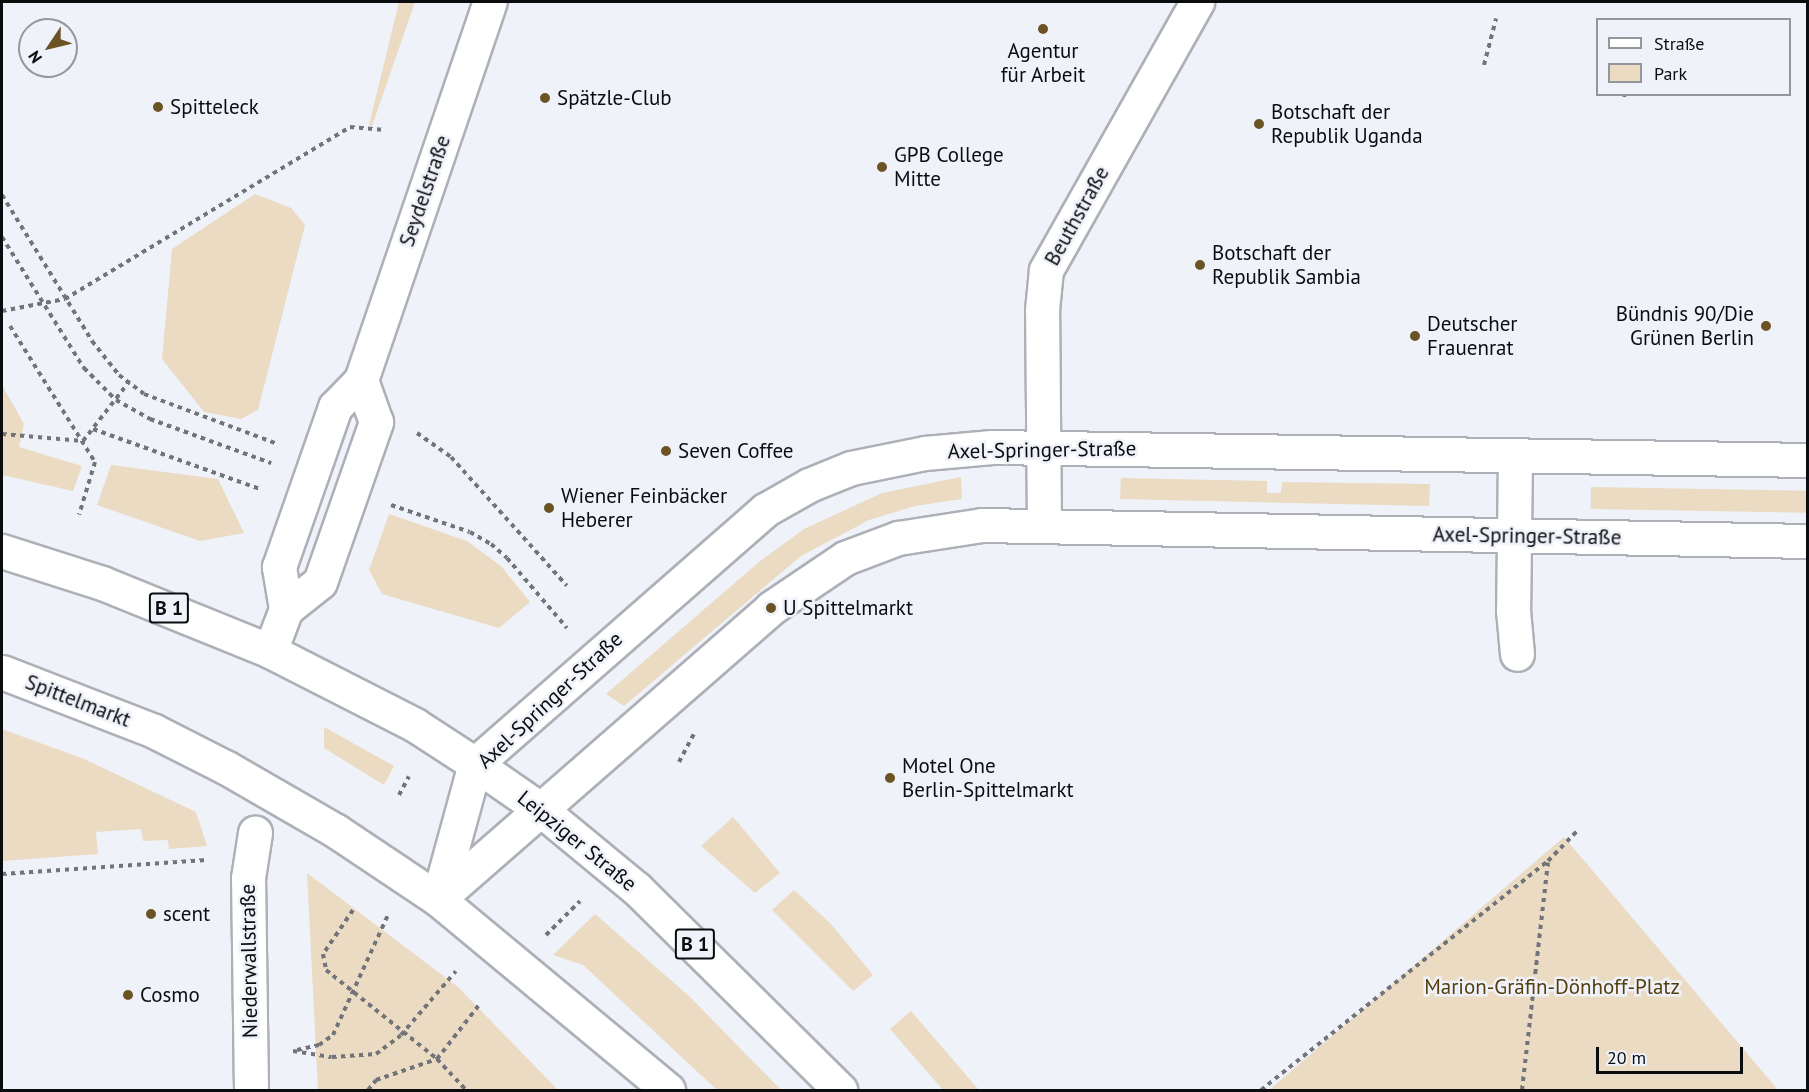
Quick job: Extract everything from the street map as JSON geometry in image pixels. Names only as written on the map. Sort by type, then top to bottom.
[{"type":"main road","name":"Seydelstraße","points":[[286,609],[279,567],[334,407],[361,380],[490,2]]},
{"type":"main road","name":"Beuthstraße","points":[[1044,526],[1042,310],[1046,270],[1197,2]]},
{"type":"main road","points":[[270,651],[286,609],[320,582],[376,422],[361,380]]},
{"type":"main road","name":"Axel-Springer-Straße","points":[[438,899],[476,764],[756,518],[788,495],[829,476],[890,458],[960,448],[1044,447],[1808,460]]},
{"type":"main road","points":[[1515,456],[1514,537],[1517,654]]},
{"type":"main road","name":"Axel-Springer-Straße","points":[[438,899],[771,608],[845,558],[930,531],[982,525],[1808,541]]},
{"type":"main road","name":"B 1","points":[[2,551],[102,583],[270,651]]},
{"type":"main road","name":"Leipziger Straße","points":[[270,651],[415,725],[540,809],[637,889],[840,1090]]},
{"type":"main road","name":"Spittelmarkt","points":[[2,672],[154,731],[227,768],[336,831],[438,899]]},
{"type":"main road","name":"Niederwallstraße","points":[[251,1090],[248,879],[255,833]]},
{"type":"main road","points":[[438,899],[668,1090]]},
{"type":"path","points":[[1484,64],[1496,19]]},
{"type":"path","points":[[2,311],[65,299],[350,127],[385,130]]},
{"type":"path","points":[[2,195],[92,341],[129,382],[144,393],[279,444]]},
{"type":"path","points":[[2,237],[84,368],[116,400],[150,419],[282,466]]},
{"type":"path","points":[[10,326],[95,462],[79,515]]},
{"type":"path","points":[[83,441],[129,382]]},
{"type":"path","points":[[93,429],[264,490]]},
{"type":"path","points":[[416,432],[452,457],[567,586]]},
{"type":"path","points":[[2,434],[83,441]]},
{"type":"path","points":[[393,505],[470,532],[491,544],[507,558],[563,623]]},
{"type":"path","points":[[679,762],[695,733]]},
{"type":"path","points":[[399,795],[409,776]]},
{"type":"path","points":[[1261,1090],[1548,861],[1577,831]]},
{"type":"path","points":[[2,874],[216,859]]},
{"type":"path","points":[[1522,1090],[1548,861]]},
{"type":"path","points":[[538,943],[580,901]]},
{"type":"path","points":[[353,910],[323,954],[326,970],[401,1035],[436,1059],[466,1090]]},
{"type":"path","points":[[382,929],[329,1039],[293,1051],[332,1057],[368,1056],[384,1049],[401,1035],[450,980]]},
{"type":"path","points":[[368,1090],[376,1080],[436,1059],[479,1005]]},
{"type":"green space","points":[[399,2],[415,2],[372,126],[369,125]]},
{"type":"green space","points":[[255,194],[291,208],[305,225],[258,410],[241,419],[204,412],[162,359],[172,249]]},
{"type":"green space","points":[[2,385],[24,424],[19,447],[82,466],[73,491],[2,475]]},
{"type":"green space","points":[[111,465],[218,479],[244,533],[200,541],[97,505]]},
{"type":"green space","points":[[961,477],[962,499],[915,506],[869,520],[801,556],[624,706],[606,694],[759,562],[804,529],[882,493]]},
{"type":"green space","points":[[1121,478],[1267,481],[1267,493],[1281,493],[1282,482],[1430,484],[1429,506],[1120,499]]},
{"type":"green space","points":[[1591,487],[1807,491],[1807,513],[1591,509]]},
{"type":"green space","points":[[389,514],[467,541],[501,566],[530,602],[499,628],[382,594],[369,570]]},
{"type":"green space","points":[[324,727],[394,766],[384,785],[324,748]]},
{"type":"green space","points":[[2,729],[84,759],[196,812],[207,846],[169,849],[168,840],[143,841],[141,829],[96,832],[98,854],[2,861]]},
{"type":"green space","points":[[733,817],[780,873],[755,893],[701,846]]},
{"type":"green space","name":"Marion-Gräfin-Dönhoff-Platz","points":[[1564,837],[1778,1090],[1269,1090]]},
{"type":"green space","points":[[307,873],[458,987],[558,1090],[318,1090]]},
{"type":"green space","points":[[794,890],[831,924],[873,975],[853,991],[772,910]]},
{"type":"green space","points":[[595,914],[690,997],[781,1090],[717,1090],[583,965],[553,955]]},
{"type":"green space","points":[[911,1011],[979,1090],[943,1090],[890,1029]]},
{"type":"place","name":"Agentur für Arbeit","points":[[1043,29]]},
{"type":"place","name":"Spätzle-Club","points":[[545,98]]},
{"type":"place","name":"Spitteleck","points":[[158,107]]},
{"type":"place","name":"Botschaft der Republik Uganda","points":[[1259,124]]},
{"type":"place","name":"GPB College Mitte","points":[[882,167]]},
{"type":"place","name":"Botschaft der Republik Sambia","points":[[1200,265]]},
{"type":"place","name":"Bündnis 90/Die Grünen Berlin","points":[[1766,326]]},
{"type":"place","name":"Deutscher Frauenrat","points":[[1415,336]]},
{"type":"place","name":"Seven Coffee","points":[[666,451]]},
{"type":"place","name":"Wiener Feinbäcker Heberer","points":[[549,508]]},
{"type":"place","name":"U Spittelmarkt","points":[[771,608]]},
{"type":"place","name":"Motel One Berlin-Spittelmarkt","points":[[890,778]]},
{"type":"place","name":"scent","points":[[151,914]]},
{"type":"place","name":"Cosmo","points":[[128,995]]}]
